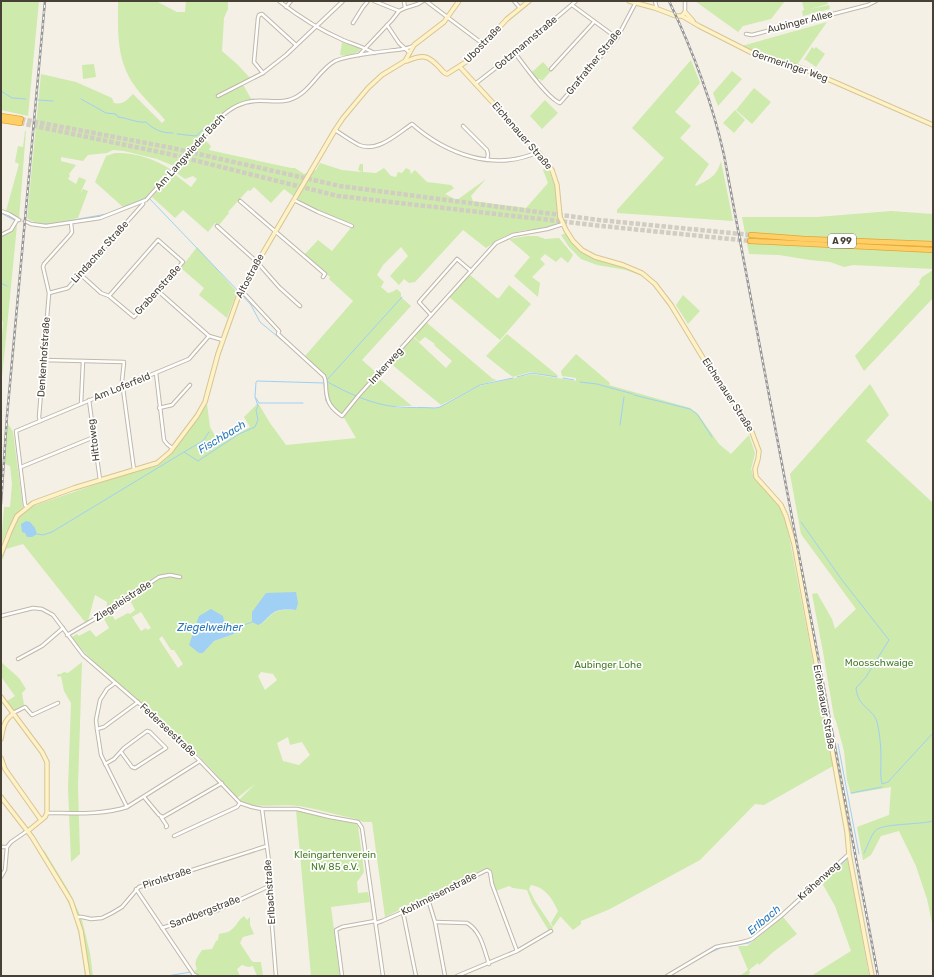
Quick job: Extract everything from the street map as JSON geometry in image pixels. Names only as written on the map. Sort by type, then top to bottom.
[{"type":"highway","points":[[1,113],[20,121]]},
{"type":"highway","points":[[1,116],[20,121]]},
{"type":"highway","points":[[1,120],[20,121]]},
{"type":"highway","name":"A 99","points":[[751,235],[805,239],[933,244]]},
{"type":"highway","name":"A 99","points":[[750,241],[933,250]]},
{"type":"street","points":[[279,1],[316,26],[374,53]]},
{"type":"street","points":[[286,7],[291,1]]},
{"type":"street","points":[[218,96],[263,73],[286,55],[343,1]]},
{"type":"street","points":[[353,23],[368,1]]},
{"type":"street","points":[[374,1],[399,11]]},
{"type":"street","points":[[404,1],[405,8]]},
{"type":"street","points":[[359,56],[399,11],[423,1]]},
{"type":"street","points":[[426,1],[483,44]]},
{"type":"street","points":[[406,61],[414,45],[448,17],[459,1]]},
{"type":"street","points":[[514,1],[520,8]]},
{"type":"street","name":"Ubostraße","points":[[406,61],[414,58],[428,57],[433,60],[445,74],[460,67],[469,60],[507,19],[529,1]]},
{"type":"street","name":"Gotzmannstraße","points":[[475,84],[515,53],[576,1]]},
{"type":"street","name":"Germeringer Weg","points":[[629,1],[676,16],[682,16],[731,44],[762,58],[809,71],[933,125]]},
{"type":"street","points":[[655,1],[657,9]]},
{"type":"street","points":[[682,16],[685,12],[685,1]]},
{"type":"street","name":"Aubinger Allee","points":[[746,34],[752,35],[804,22],[876,1]]},
{"type":"street","name":"Grafrather Straße","points":[[515,53],[545,90],[560,103],[617,38],[635,4]]},
{"type":"street","points":[[572,5],[617,38]]},
{"type":"street","name":"Germeringer Weg","points":[[685,12],[694,22]]},
{"type":"street","points":[[263,73],[254,62],[258,18],[260,15],[262,14],[296,45]]},
{"type":"street","points":[[551,69],[594,22]]},
{"type":"street","points":[[388,25],[405,49],[414,58]]},
{"type":"street","name":"Am Langwieder Bach","points":[[27,222],[46,226],[105,217],[143,202],[149,198],[220,118],[238,105],[254,101],[276,102],[288,100],[298,96],[307,89],[320,74],[337,60],[405,49],[414,45]]},
{"type":"street","name":"Altostraße","points":[[27,507],[40,500],[157,463],[166,457],[173,449],[198,416],[205,402],[223,340],[240,292],[335,130],[374,82],[392,68],[406,61]]},
{"type":"street","name":"Eichenauer Straße","points":[[460,67],[549,166],[558,185],[560,212],[563,224],[573,241],[587,253],[595,257],[631,267],[642,273],[655,284],[680,318],[714,376],[745,418],[754,437],[759,454],[755,473],[759,481],[781,505],[786,516],[794,544],[872,976]]},
{"type":"street","points":[[335,130],[360,145],[373,146],[385,141],[412,124],[441,145],[462,154],[486,160],[506,160],[538,152]]},
{"type":"street","points":[[463,126],[487,150],[488,154],[486,160]]},
{"type":"street","points":[[293,200],[352,226]]},
{"type":"street","points":[[240,201],[325,274],[323,277]]},
{"type":"street","name":"Lindacher Straße","points":[[49,293],[68,288],[143,204],[143,202]]},
{"type":"street","points":[[1,211],[18,220],[10,230],[1,235]]},
{"type":"street","name":"Denkenhofstraße","points":[[40,421],[39,417],[49,293],[43,267],[72,232],[70,223]]},
{"type":"street","name":"Imkerweg","points":[[240,292],[279,331],[278,334],[326,379],[326,396],[328,404],[342,416],[492,247],[502,240],[521,233],[542,230],[563,224]]},
{"type":"street","points":[[217,226],[257,262],[300,306]]},
{"type":"street","name":"Grabenstraße","points":[[158,240],[183,262],[158,291],[134,317],[109,296],[158,240]]},
{"type":"street","points":[[432,315],[419,302],[457,259],[471,271]]},
{"type":"street","points":[[80,274],[101,293],[109,296]]},
{"type":"street","points":[[158,291],[209,336],[223,340]]},
{"type":"street","name":"Am Loferfeld","points":[[21,467],[16,431],[190,358],[209,336]]},
{"type":"street","points":[[44,360],[124,362],[123,386],[134,470]]},
{"type":"street","points":[[81,404],[83,361]]},
{"type":"street","points":[[156,373],[164,440],[173,449]]},
{"type":"street","points":[[159,408],[172,406],[190,385]]},
{"type":"street","name":"Hittoweg","points":[[89,400],[100,480]]},
{"type":"street","points":[[1,554],[12,524],[17,516],[27,507],[25,505],[21,467],[94,437]]},
{"type":"street","name":"Ziegeleistraße","points":[[67,635],[99,617],[160,577],[170,575],[180,577]]},
{"type":"street","name":"Federseestraße","points":[[1,616],[39,608],[53,615],[83,655],[138,702],[200,761],[240,803]]},
{"type":"street","points":[[18,660],[42,646],[63,628]]},
{"type":"street","points":[[115,682],[107,689],[100,700],[96,720],[99,748],[105,764],[127,807]]},
{"type":"street","points":[[1,697],[42,752],[47,762],[48,814]]},
{"type":"street","points":[[97,729],[104,727],[138,702]]},
{"type":"street","points":[[1,739],[3,726],[7,719],[13,714],[25,707],[32,715],[58,704]]},
{"type":"street","points":[[105,764],[148,731],[166,748],[135,768],[132,767],[121,752]]},
{"type":"street","points":[[1,758],[5,769],[41,820]]},
{"type":"street","points":[[1,877],[5,870],[7,847],[11,842],[28,831],[48,814],[119,810],[127,807],[200,761]]},
{"type":"street","points":[[161,817],[166,816],[222,783]]},
{"type":"street","points":[[144,796],[161,817],[167,826],[166,827]]},
{"type":"street","points":[[1,797],[28,831],[67,894],[77,917],[81,932],[88,976]]},
{"type":"street","points":[[174,836],[237,807],[240,803],[262,809],[297,809],[358,822],[362,828],[383,976]]},
{"type":"street","name":"Erlbachstraße","points":[[262,809],[270,869],[269,887],[276,976]]},
{"type":"street","name":"Pirolstraße","points":[[77,917],[97,918],[112,913],[127,902],[139,887],[267,846]]},
{"type":"street","points":[[1,847],[7,847]]},
{"type":"street","name":"Krähenweg","points":[[666,976],[716,948],[752,939],[781,916],[849,854]]},
{"type":"street","name":"Kohlmeisenstraße","points":[[342,976],[336,930],[342,927],[382,921],[487,870],[490,872],[492,884],[517,951]]},
{"type":"street","name":"Sandbergstraße","points":[[162,928],[218,910],[269,887]]},
{"type":"street","points":[[136,889],[194,975],[197,976]]},
{"type":"street","points":[[428,899],[435,922],[445,976]]},
{"type":"street","points":[[403,912],[416,976]]},
{"type":"street","points":[[435,922],[467,923],[472,926],[478,933],[489,964]]},
{"type":"street","points":[[457,976],[489,964],[517,951],[551,931]]},
{"type":"green space","points":[[1,1],[39,1],[28,116],[1,110]]},
{"type":"green space","points":[[118,1],[156,1],[177,12],[185,12],[186,1],[228,1],[228,9],[224,18],[222,51],[251,79],[242,83],[253,102],[237,108],[225,116],[215,126],[204,139],[211,146],[209,150],[295,168],[304,174],[316,170],[320,163],[342,170],[362,172],[358,170],[360,164],[363,164],[363,172],[376,173],[384,168],[391,176],[396,177],[398,172],[402,173],[406,168],[410,170],[411,174],[415,170],[427,182],[451,185],[454,188],[445,194],[457,200],[486,179],[471,196],[473,201],[526,208],[548,183],[543,170],[545,167],[548,168],[555,186],[560,221],[545,228],[509,234],[486,248],[463,230],[415,282],[409,283],[404,279],[399,285],[390,276],[408,256],[401,247],[383,265],[377,275],[384,282],[381,287],[388,293],[397,289],[401,293],[401,297],[411,306],[362,360],[378,374],[342,415],[328,398],[326,388],[327,377],[305,356],[353,301],[329,279],[330,277],[304,255],[318,240],[332,251],[354,224],[334,218],[317,210],[284,189],[271,203],[254,187],[250,191],[248,190],[228,212],[229,213],[219,225],[215,223],[208,232],[183,210],[175,218],[152,197],[173,173],[191,187],[197,179],[193,176],[185,179],[175,172],[182,163],[174,166],[157,159],[124,151],[113,150],[107,153],[88,155],[83,161],[61,157],[61,161],[76,165],[69,174],[70,176],[68,179],[76,184],[79,177],[86,180],[80,194],[83,189],[88,191],[78,218],[45,224],[27,218],[41,74],[76,82],[112,98],[114,103],[122,103],[133,94],[162,123],[165,120],[134,85],[124,65],[118,34]]},
{"type":"green space","points":[[695,1],[785,1],[771,19],[743,26],[738,32]]},
{"type":"green space","points":[[802,1],[827,1],[828,4],[810,9],[829,5],[830,9],[803,16],[802,11],[804,10]]},
{"type":"green space","points":[[827,22],[797,65],[759,56],[742,46]]},
{"type":"green space","points":[[342,42],[359,48],[360,50],[350,55],[340,55]]},
{"type":"green space","points":[[812,47],[814,49],[816,47],[825,54],[816,67],[804,60]]},
{"type":"green space","points":[[691,60],[700,83],[675,112],[691,126],[680,138],[709,164],[695,185],[696,186],[715,174],[721,161],[733,221],[617,213],[617,210],[664,158],[632,128]]},
{"type":"green space","points":[[543,62],[551,71],[542,81],[537,79],[532,72]]},
{"type":"green space","points":[[94,64],[96,77],[83,79],[82,65]]},
{"type":"green space","points":[[732,71],[742,79],[718,106],[713,93]]},
{"type":"green space","points":[[754,88],[771,102],[752,124],[736,110]]},
{"type":"green space","points":[[545,100],[558,113],[542,129],[530,116]]},
{"type":"green space","points":[[735,110],[745,120],[734,133],[723,123]]},
{"type":"green space","points":[[25,131],[19,219],[6,211],[19,164],[15,162],[18,146],[23,147]]},
{"type":"green space","points":[[115,153],[144,157],[164,165],[170,170],[152,190],[148,198],[124,208],[95,182],[106,156]]},
{"type":"green space","points":[[891,211],[933,214],[933,269],[853,265],[844,267],[830,262],[779,255],[749,254],[742,217],[817,217]]},
{"type":"green space","points":[[17,225],[1,388],[1,346],[3,322],[1,319],[1,236]]},
{"type":"green space","points":[[566,233],[572,242],[588,256],[604,262],[627,267],[638,272],[642,276],[626,270],[597,265],[581,259],[569,247],[561,235]]},
{"type":"green space","points":[[537,236],[545,239],[559,238],[573,255],[568,263],[561,257],[556,262],[545,254],[540,259],[545,264],[532,277],[540,283],[538,297],[514,276],[530,257],[509,239]]},
{"type":"green space","points":[[197,247],[237,292],[227,318],[199,295],[204,288],[181,268]]},
{"type":"green space","points":[[933,270],[933,298],[864,371],[855,356],[920,284],[919,282],[922,277]]},
{"type":"green space","points":[[469,274],[497,298],[499,298],[509,285],[531,304],[500,340],[449,297]]},
{"type":"green space","points":[[683,295],[700,311],[688,324],[676,305]]},
{"type":"green space","points":[[426,322],[493,379],[497,380],[480,385],[441,405],[390,363],[413,337],[446,368],[452,361],[434,345],[435,344],[425,337],[419,342],[415,338],[414,335]]},
{"type":"green space","points":[[507,334],[558,376],[556,377],[531,372],[513,377],[486,356]]},
{"type":"green space","name":"Aubinger Lohe","points":[[576,354],[610,383],[609,385],[690,408],[698,414],[719,444],[731,454],[749,435],[755,453],[751,468],[753,475],[779,505],[787,526],[833,766],[764,805],[755,804],[700,860],[610,909],[581,921],[581,924],[573,930],[561,917],[553,927],[551,923],[558,911],[548,894],[540,888],[531,885],[529,889],[553,928],[549,931],[532,903],[527,890],[509,886],[496,891],[486,868],[385,917],[372,822],[363,822],[356,819],[299,806],[262,806],[247,804],[240,801],[240,799],[255,784],[237,798],[181,738],[97,665],[72,638],[77,634],[79,636],[90,630],[96,637],[109,628],[103,617],[111,613],[115,620],[128,613],[130,614],[135,610],[131,602],[116,605],[106,612],[107,602],[95,595],[88,621],[85,622],[23,544],[6,549],[3,559],[1,559],[10,534],[18,518],[30,507],[120,476],[157,466],[167,458],[207,404],[210,427],[215,436],[226,440],[250,427],[244,417],[258,403],[286,445],[356,438],[343,416],[377,377],[412,406],[391,406],[398,408],[435,408],[440,407],[479,386],[532,374],[576,381],[576,378],[562,376],[561,371]],"holes":[[[266,593],[296,610],[277,611],[263,623]],[[141,612],[151,628],[147,630],[146,628],[141,631],[132,617]],[[225,626],[229,626],[234,634],[214,641],[203,653],[199,653]],[[162,636],[171,650],[174,650],[183,664],[178,668],[159,639]],[[261,672],[273,674],[277,680],[265,690],[258,676]],[[288,737],[290,745],[302,742],[310,755],[299,765],[283,761],[277,743]]]},
{"type":"green space","name":"Moosschwaige","points":[[870,384],[889,415],[866,441],[933,503],[933,927],[927,899],[916,866],[899,831],[881,836],[871,855],[863,860],[857,827],[889,815],[891,787],[851,794],[847,780],[844,751],[834,717],[812,594],[817,593],[832,619],[835,629],[856,609],[801,534],[790,474]]},
{"type":"green space","points":[[7,422],[13,432],[23,508],[10,525],[1,545],[4,507],[10,507],[12,484],[10,466],[5,464]]},
{"type":"green space","points":[[1,662],[19,678],[26,689],[22,693],[24,705],[14,711],[7,701],[15,696],[2,678],[1,679]]},
{"type":"green space","points":[[82,662],[78,786],[80,854],[71,862],[68,788],[71,703],[64,691],[61,676],[58,677],[57,675],[64,672],[68,673]]},
{"type":"green space","name":"Kleingartenverein NW 85 e.V.","points":[[296,810],[329,819],[355,823],[358,826],[364,872],[357,882],[358,893],[368,892],[370,902],[331,907],[340,976],[311,976]]},
{"type":"green space","points":[[44,850],[70,893],[80,915],[92,917],[81,916],[90,953],[93,976],[85,976],[76,924],[61,887],[42,856]]},
{"type":"green space","points":[[848,859],[869,976],[811,976],[851,951],[835,906],[822,883]]},
{"type":"green space","points":[[123,905],[110,914],[106,915]]},
{"type":"green space","points":[[244,916],[247,920],[250,917],[250,925],[254,934],[243,937],[240,943],[253,962],[261,962],[263,976],[257,976],[253,966],[248,967],[242,965],[237,969],[240,976],[199,976],[193,972],[197,969],[196,961],[202,950],[212,949],[218,940],[219,934],[230,931]]},
{"type":"green space","points":[[783,917],[797,934],[759,965],[758,963],[749,970],[750,973],[747,976],[740,976],[748,970],[738,946],[747,946]]},
{"type":"water","points":[[26,521],[30,522],[35,528],[37,534],[32,537],[27,537],[25,533],[22,532],[21,524]]},
{"type":"water","points":[[296,592],[298,603],[296,610],[278,610],[258,625],[252,622],[252,612],[266,593]]},
{"type":"water","name":"Ziegelweiher","points":[[211,609],[223,616],[225,626],[233,626],[237,629],[234,634],[214,641],[203,653],[199,653],[189,645],[199,616]]},
{"type":"waterway","points":[[1,91],[12,98],[26,99]]},
{"type":"waterway","points":[[81,99],[106,113],[116,114],[118,117],[135,121],[146,122],[158,130],[173,133]]},
{"type":"waterway","points":[[177,134],[196,136],[230,109],[253,99]]},
{"type":"waterway","points":[[38,100],[53,101]]},
{"type":"waterway","points":[[112,212],[148,197],[239,292]]},
{"type":"waterway","points":[[1,213],[14,220]]},
{"type":"waterway","points":[[41,224],[51,224],[107,214]]},
{"type":"waterway","points":[[1,283],[7,286]]},
{"type":"waterway","points":[[241,294],[251,305],[260,322],[324,378]]},
{"type":"waterway","points":[[326,381],[402,297]]},
{"type":"waterway","points":[[517,377],[532,373],[557,377]]},
{"type":"waterway","points":[[326,381],[351,394],[379,404],[398,407],[435,408],[440,407],[480,385],[513,378]]},
{"type":"waterway","points":[[563,378],[574,380]]},
{"type":"waterway","name":"Fischbach","points":[[37,534],[43,535],[52,532],[184,452],[198,461],[239,434],[255,427],[258,420],[256,410],[258,406],[255,397],[257,381],[324,383]]},
{"type":"waterway","points":[[580,382],[597,384],[633,394]]},
{"type":"waterway","points":[[324,384],[326,401]]},
{"type":"waterway","points":[[634,395],[690,409],[697,414],[712,437]]},
{"type":"waterway","points":[[620,425],[624,397]]},
{"type":"waterway","points":[[256,398],[259,403],[303,403]]},
{"type":"waterway","points":[[184,452],[203,441],[209,432]]},
{"type":"waterway","points":[[801,522],[842,580],[889,640],[866,677],[856,688],[857,695],[862,704],[875,717],[877,722],[881,745],[882,784],[888,782],[933,733]]},
{"type":"waterway","points":[[236,628],[252,622]]},
{"type":"waterway","points":[[838,744],[859,854]]},
{"type":"waterway","points":[[851,793],[882,787]]},
{"type":"waterway","name":"Erlbach","points":[[864,853],[873,833],[879,828],[933,821]]},
{"type":"waterway","name":"Erlbach","points":[[822,882],[847,859]]},
{"type":"waterway","name":"Erlbach","points":[[730,946],[749,943],[820,884]]},
{"type":"waterway","name":"Erlbach","points":[[670,976],[707,954],[725,946]]},
{"type":"waterway","points":[[167,976],[191,972]]},
{"type":"tunnel","points":[[21,119],[172,148],[340,186],[599,220],[751,235]]},
{"type":"tunnel","points":[[20,123],[169,154],[338,196],[750,241]]},
{"type":"tunnel","points":[[19,220],[27,222]]},
{"type":"railway","points":[[1,504],[7,416],[45,1]]},
{"type":"railway","points":[[669,1],[701,76],[714,115],[724,155],[878,976]]}]
